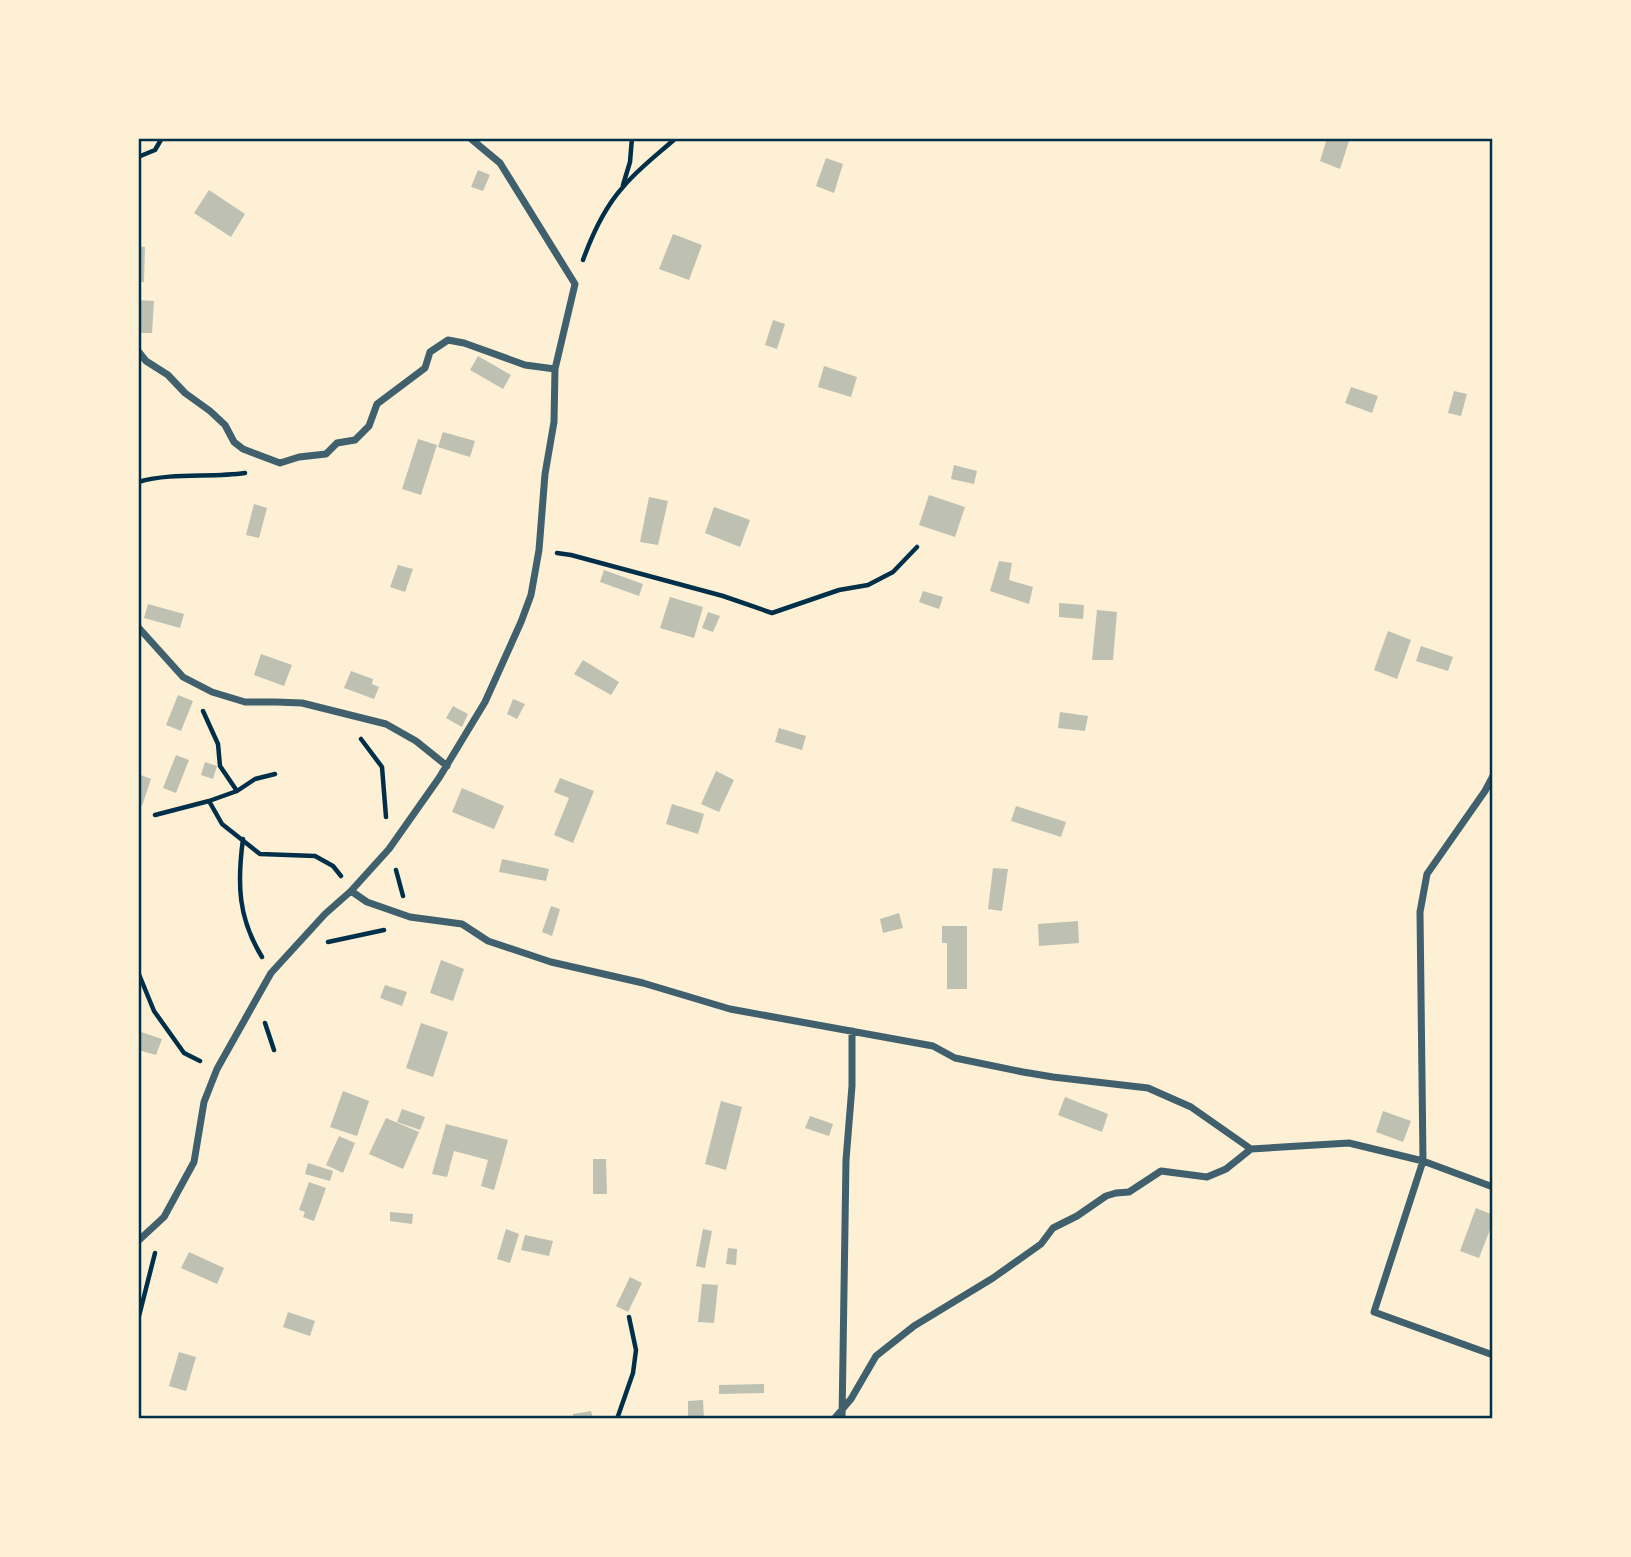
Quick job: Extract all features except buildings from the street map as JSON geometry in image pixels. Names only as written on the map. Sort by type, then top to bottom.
[{"type":"street","points":[[138,1241],[164,1216],[194,1163],[204,1102],[217,1069],[271,973],[389,849],[447,766],[485,702],[531,595],[554,422],[555,369],[575,284],[500,163],[470,138]]},
{"type":"street","points":[[138,351],[146,361],[168,375],[185,393],[225,425],[234,442],[243,449],[280,463],[299,457],[326,454],[337,443],[355,440],[369,425],[377,404],[425,368],[430,352],[448,340],[525,365],[555,369]]},
{"type":"street","points":[[138,627],[183,677],[212,692],[245,702],[302,703],[386,724],[416,741],[447,766]]},
{"type":"street","points":[[1493,776],[1427,874],[1420,912],[1423,1161],[1374,1312],[1493,1355]]},
{"type":"street","points":[[351,891],[367,902],[410,917],[462,924],[488,941],[551,962],[643,983],[730,1009],[933,1046],[955,1058],[1023,1072],[1148,1088],[1191,1107],[1251,1149]]},
{"type":"street","points":[[842,1419],[846,1173],[852,1086],[852,1031]]},
{"type":"street","points":[[834,1419],[851,1399],[876,1356],[914,1326],[993,1278],[1041,1244],[1053,1228],[1077,1216],[1106,1196],[1129,1192],[1161,1171],[1208,1177],[1226,1169],[1251,1149],[1349,1143],[1423,1161],[1493,1187]]},
{"type":"path","points":[[138,157],[155,150],[162,138]]},
{"type":"path","points":[[623,186],[630,162],[632,138]]},
{"type":"path","points":[[575,284],[591,240],[612,200],[623,186],[676,138]]},
{"type":"path","points":[[138,482],[155,477],[221,476],[257,471],[280,463]]},
{"type":"path","points":[[539,550],[571,555],[723,596],[772,613],[839,590],[868,585],[893,572],[917,547]]},
{"type":"path","points":[[183,677],[202,708],[218,744],[220,766],[237,791]]},
{"type":"path","points":[[330,709],[355,732],[382,767],[389,849],[404,898],[424,919]]},
{"type":"path","points":[[155,815],[209,801],[237,791],[255,779],[275,774]]},
{"type":"path","points":[[209,801],[222,824],[260,854],[314,856],[333,866],[351,891]]},
{"type":"path","points":[[243,839],[239,872],[242,912],[253,944],[271,973]]},
{"type":"path","points":[[294,948],[382,931],[410,917]]},
{"type":"path","points":[[138,972],[154,1011],[184,1053],[217,1069]]},
{"type":"path","points":[[138,1320],[164,1216]]},
{"type":"path","points":[[617,1419],[633,1373],[636,1350],[629,1317]]}]
